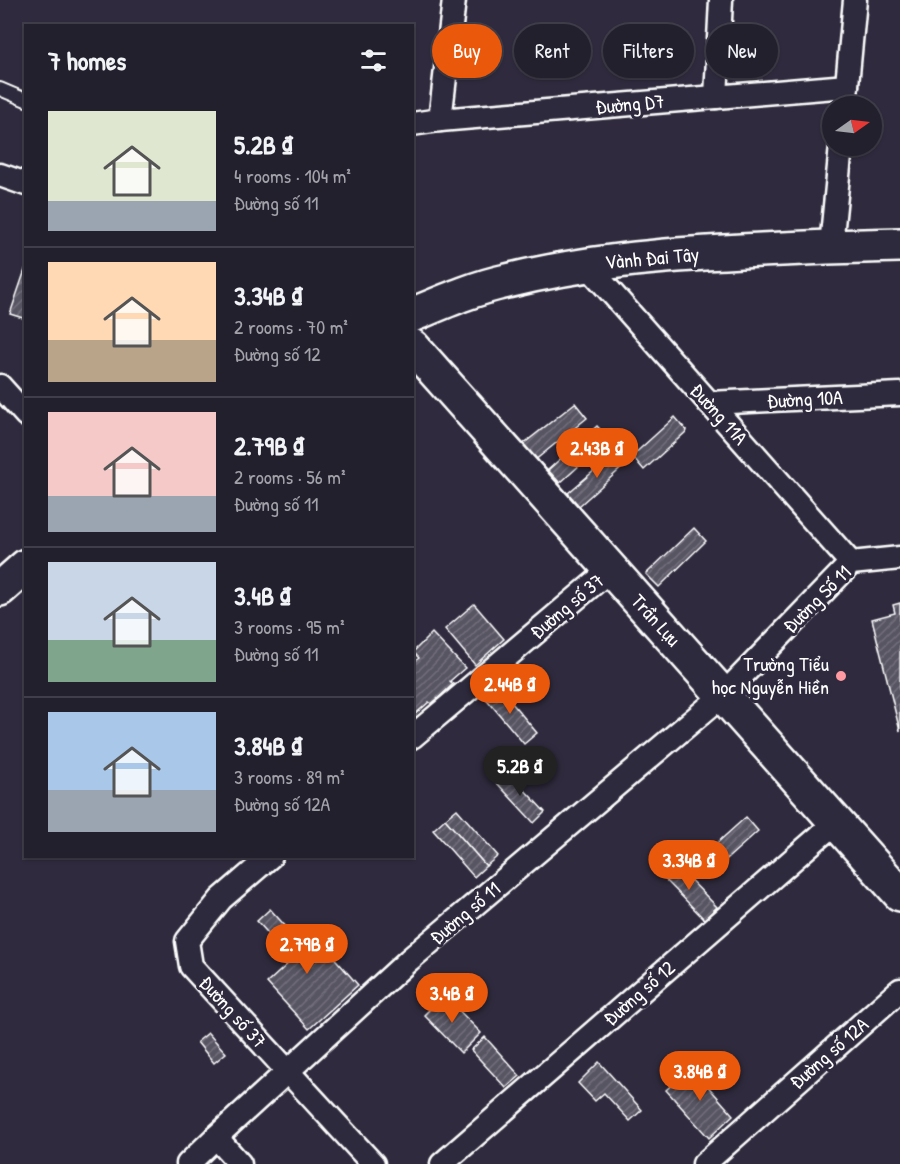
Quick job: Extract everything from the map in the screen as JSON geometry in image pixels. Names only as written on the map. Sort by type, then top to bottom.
[{"type":"street","points":[[440,120],[454,0]]},
{"type":"street","points":[[716,97],[721,0]]},
{"type":"street","points":[[846,96],[855,0]]},
{"type":"street","name":"Đường D7","points":[[414,124],[716,97],[822,96]]},
{"type":"street","points":[[831,246],[841,156]]},
{"type":"street","points":[[0,175],[24,183]]},
{"type":"street","name":"Vành Đai Tây","points":[[414,314],[460,295],[505,281],[587,264],[701,253],[900,245]]},
{"type":"street","name":"Đường 11A","points":[[587,264],[851,563]]},
{"type":"street","name":"Trần Lựu","points":[[414,348],[900,894]]},
{"type":"street","points":[[0,386],[24,413]]},
{"type":"street","name":"Đường 10A","points":[[709,404],[900,394]]},
{"type":"street","name":"Đường Số 11","points":[[723,695],[851,563],[900,558]]},
{"type":"street","points":[[0,589],[24,568]]},
{"type":"street","name":"Đường số 37","points":[[414,734],[611,569]]},
{"type":"street","name":"Đường số 11","points":[[188,1164],[409,960],[723,695]]},
{"type":"street","name":"Đường số 12","points":[[442,1164],[837,822]]},
{"type":"street","name":"Đường số 37","points":[[269,858],[221,899],[187,941],[191,966],[373,1164]]},
{"type":"street","name":"Đường số 12A","points":[[704,1164],[900,990]]},
{"type":"street","points":[[216,1137],[240,1164]]},
{"type":"lane","points":[[0,89],[24,99]]},
{"type":"building","points":[[24,273],[24,318],[10,314]]},
{"type":"building","points":[[575,403],[587,418],[534,461],[522,445]]},
{"type":"building","points":[[675,417],[687,431],[644,470],[632,456]]},
{"type":"building","points":[[597,426],[609,439],[560,483],[548,470]]},
{"type":"building","points":[[616,452],[626,464],[579,506],[568,493]]},
{"type":"building","points":[[694,528],[706,541],[659,587],[646,574]]},
{"type":"building","points":[[900,603],[900,731],[872,619],[895,613],[893,605]]},
{"type":"building","points":[[474,604],[504,639],[475,665],[445,629]]},
{"type":"building","points":[[432,633],[465,668],[450,681],[453,684],[432,704],[429,702],[414,715],[414,662],[419,658],[414,651]]},
{"type":"building","points":[[497,685],[537,733],[524,744],[484,696]]},
{"type":"building","points":[[507,771],[545,812],[534,823],[496,782]]},
{"type":"building","points":[[457,809],[498,856],[486,866],[445,819]]},
{"type":"building","points":[[746,817],[758,831],[709,875],[697,861]]},
{"type":"building","points":[[445,819],[486,866],[474,877],[433,830]]},
{"type":"building","points":[[673,862],[717,907],[704,919],[661,875]]},
{"type":"building","points":[[270,909],[305,948],[317,938],[358,985],[309,1029],[267,983],[292,960],[257,921]]},
{"type":"building","points":[[444,995],[481,1033],[461,1053],[424,1015]]},
{"type":"building","points":[[208,1033],[226,1053],[214,1063],[197,1042]]},
{"type":"building","points":[[485,1037],[520,1076],[506,1088],[471,1050]]},
{"type":"building","points":[[599,1062],[642,1110],[630,1121],[604,1093],[595,1101],[578,1083]]},
{"type":"building","points":[[691,1067],[733,1115],[709,1138],[666,1090]]},
{"type":"place","name":"Trường Tiểu học Nguyễn Hiền","points":[[841,676]]}]
